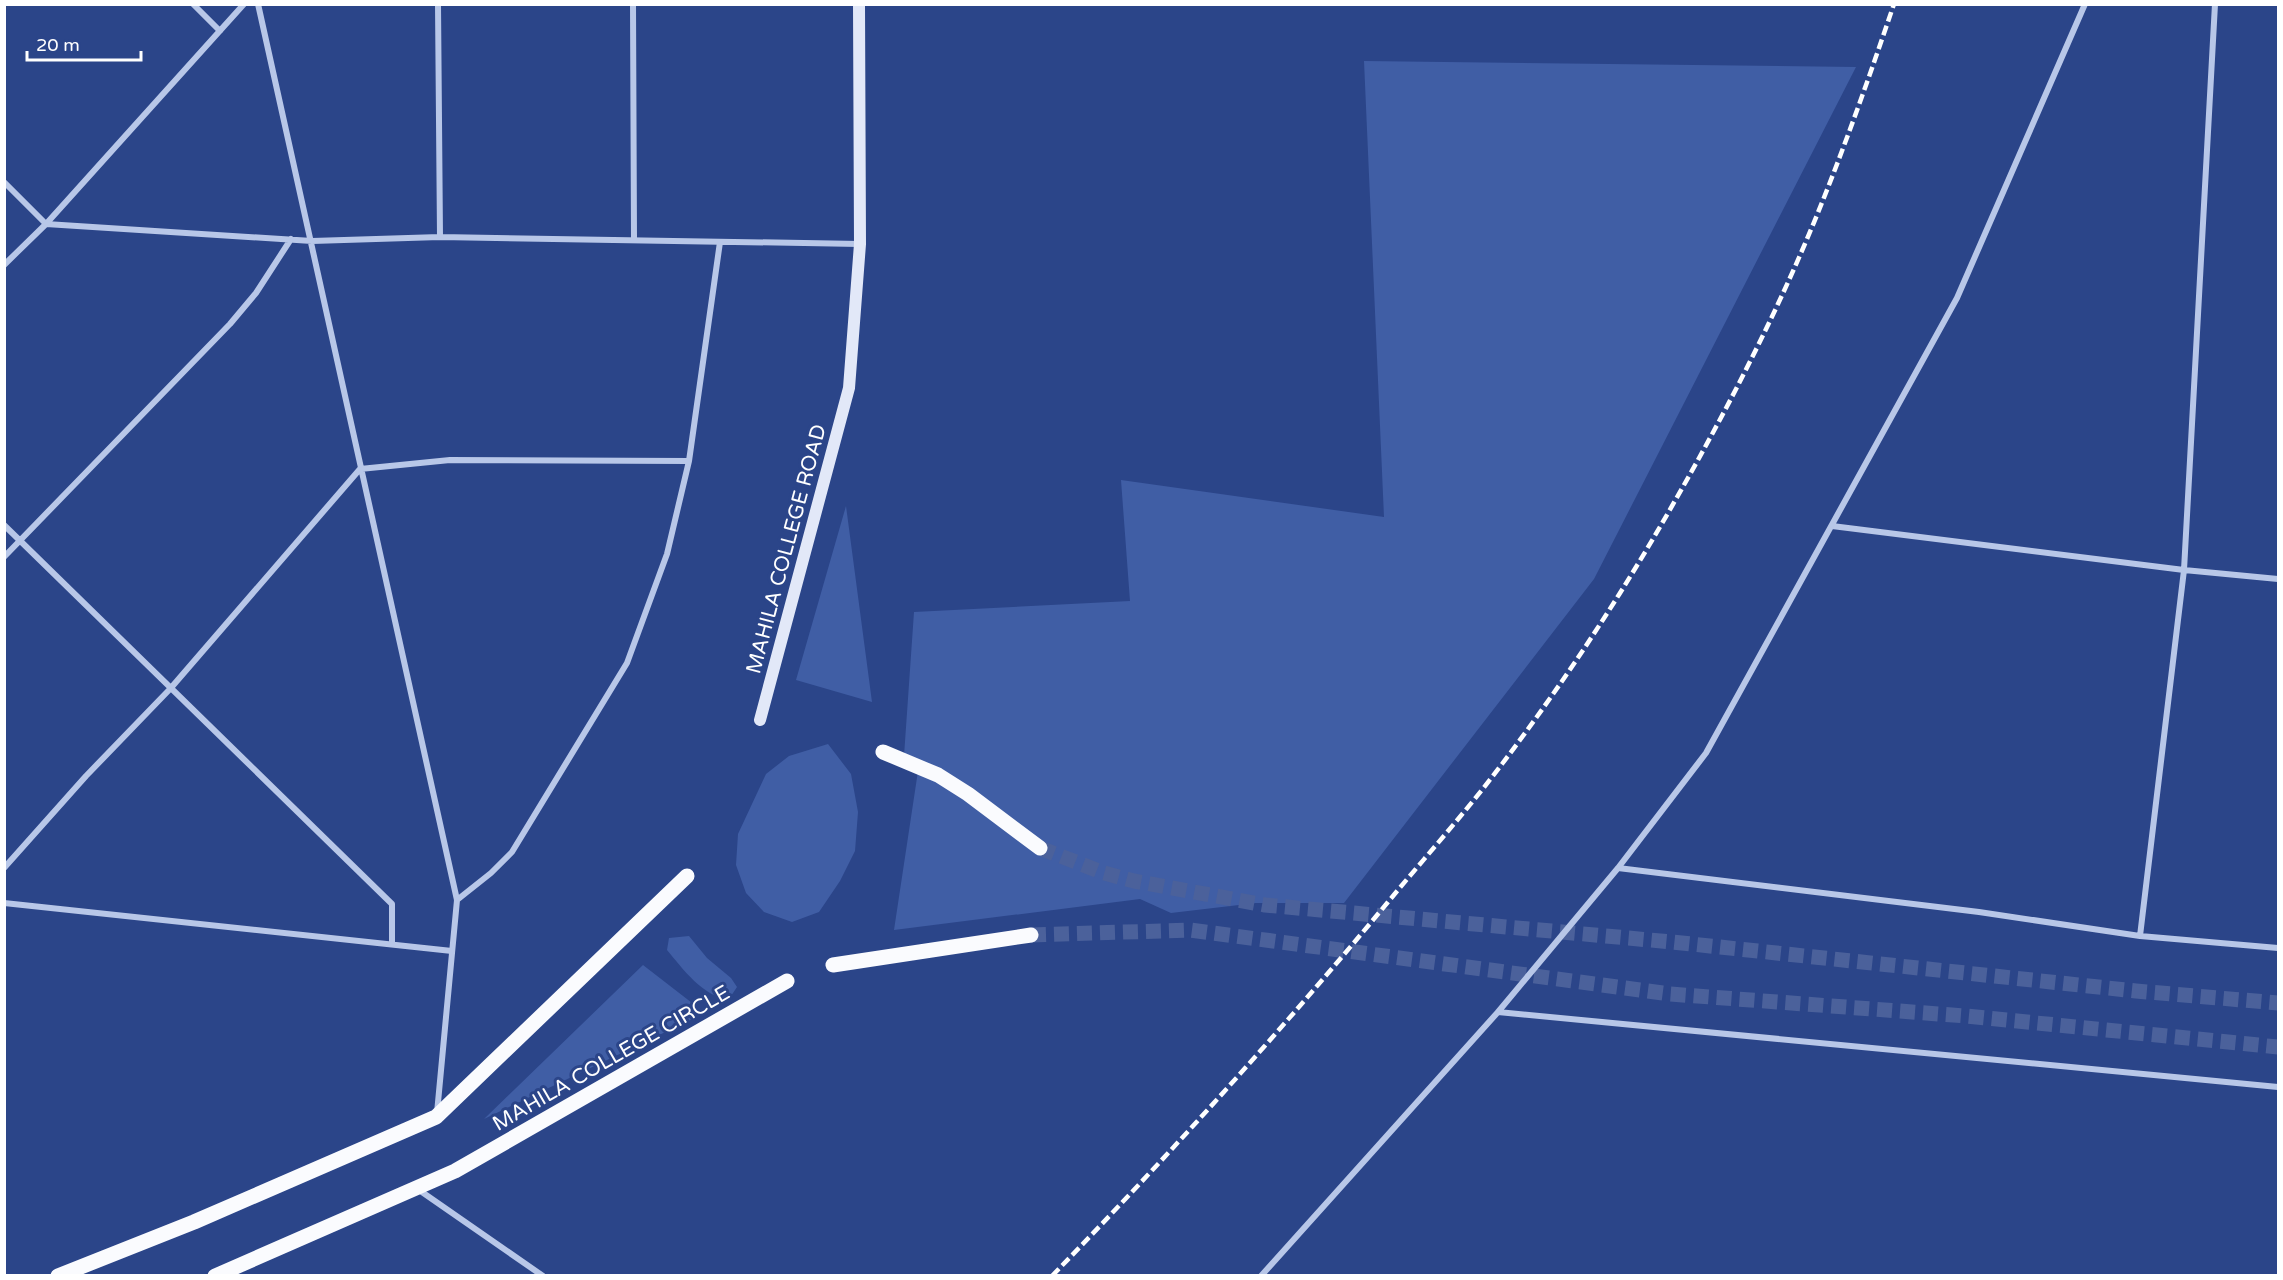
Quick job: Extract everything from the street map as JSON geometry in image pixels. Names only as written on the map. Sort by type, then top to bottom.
[{"type":"main road","name":"MAHILA COLLEGE ROAD","points":[[760,720],[849,388],[860,244],[859,4]]},
{"type":"main road","points":[[884,752],[938,775],[968,794],[1040,848]]},
{"type":"main road","points":[[58,1275],[194,1222],[436,1117],[687,876]]},
{"type":"main road","points":[[833,965],[1031,936]]},
{"type":"main road","name":"MAHILA COLLEGE CIRCLE","points":[[215,1275],[455,1171],[787,981]]},
{"type":"street","points":[[193,4],[220,31]]},
{"type":"street","points":[[4,265],[46,224],[244,4]]},
{"type":"street","points":[[258,4],[457,900],[436,1117]]},
{"type":"street","points":[[438,4],[440,237]]},
{"type":"street","points":[[633,4],[634,240]]},
{"type":"street","points":[[1261,1275],[1498,1012],[1618,868],[1706,753],[1958,298],[2085,4]]},
{"type":"street","points":[[2140,936],[2184,570],[2215,4]]},
{"type":"street","points":[[4,182],[46,224],[312,241],[440,237],[860,244]]},
{"type":"street","points":[[4,557],[230,324],[256,292],[291,239]]},
{"type":"street","points":[[457,900],[491,873],[512,852],[627,663],[667,554],[689,461],[720,242]]},
{"type":"street","points":[[4,868],[86,776],[171,689],[360,469],[450,460],[689,461]]},
{"type":"street","points":[[4,525],[392,904],[392,944]]},
{"type":"street","points":[[1832,525],[2184,570],[2278,579]]},
{"type":"street","points":[[1618,868],[1979,912],[2140,936],[2278,948]]},
{"type":"street","points":[[4,903],[452,951]]},
{"type":"street","points":[[1498,1012],[2278,1087]]},
{"type":"street","points":[[416,1188],[543,1275]]},
{"type":"shaded area","points":[[1364,61],[1856,67],[1594,579],[1344,903],[1256,903],[1171,913],[1140,899],[894,930],[918,771],[904,756],[914,612],[1130,601],[1121,480],[1384,517]]},
{"type":"shaded area","points":[[846,506],[872,702],[796,680]]},
{"type":"shaded area","points":[[828,744],[851,774],[858,812],[855,851],[840,881],[819,912],[792,922],[764,912],[746,893],[736,865],[738,834],[766,774],[789,756]]},
{"type":"shaded area","points":[[689,936],[707,958],[731,978],[737,987],[729,999],[702,988],[667,950],[669,938]]},
{"type":"shaded area","points":[[643,965],[705,1013],[484,1119]]},
{"type":"tunnel","points":[[1040,848],[1104,873],[1134,881],[1265,905],[1672,942],[2136,991],[2278,1003]]},
{"type":"tunnel","points":[[1031,935],[1190,930],[1670,994],[1966,1016],[2278,1047]]},
{"type":"railway","points":[[1052,1276],[1224,1092],[1348,950],[1488,782],[1593,635],[1636,568],[1676,499],[1769,324],[1802,252],[1827,189],[1894,4]]}]
